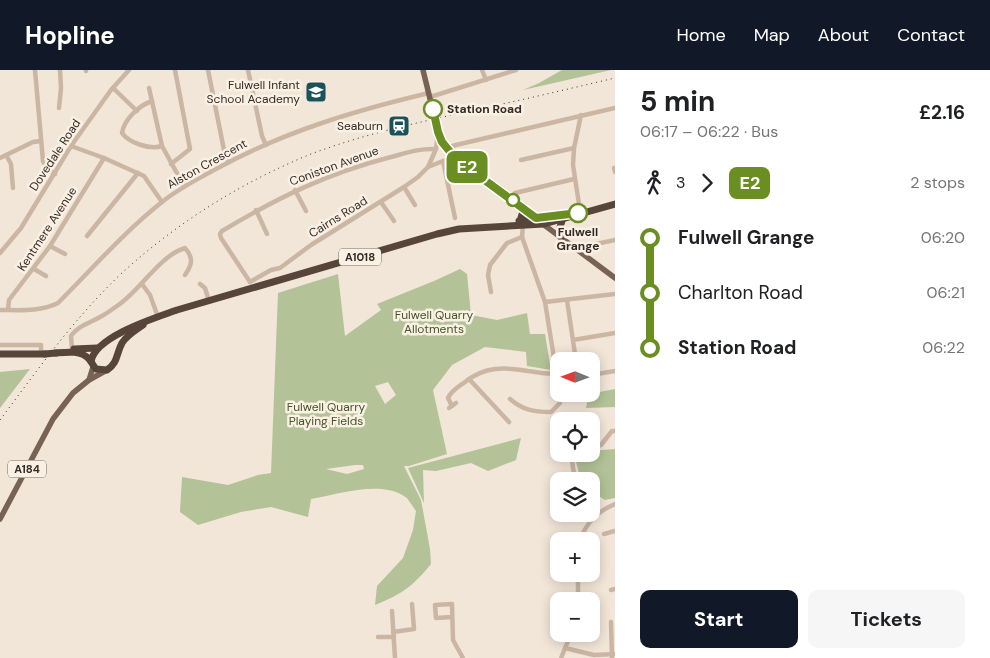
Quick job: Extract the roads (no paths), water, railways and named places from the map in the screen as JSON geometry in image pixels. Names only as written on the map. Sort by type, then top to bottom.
[{"type":"highway","name":"A1018","points":[[119,353],[124,340],[144,324],[158,317],[249,286],[265,284],[459,229],[522,223],[544,224],[615,204]]},
{"type":"highway","points":[[522,223],[524,208]]},
{"type":"highway","name":"A1018","points":[[522,223],[536,218],[578,213]]},
{"type":"highway","points":[[561,237],[560,227],[563,218]]},
{"type":"highway","name":"A1018","points":[[105,342],[133,326],[144,324]]},
{"type":"highway","points":[[0,354],[56,353],[70,351],[97,348],[105,342],[113,344],[119,353],[116,363],[107,370],[100,371],[81,353],[70,351]]},
{"type":"highway","points":[[92,364],[97,348]]},
{"type":"main road","points":[[425,70],[438,132],[446,148],[456,159],[614,276]]},
{"type":"main road","points":[[89,380],[92,364]]},
{"type":"main road","name":"A184","points":[[0,519],[53,419],[73,393],[89,380],[107,370]]},
{"type":"street","points":[[35,70],[45,166],[55,174]]},
{"type":"street","points":[[59,108],[62,88],[60,70]]},
{"type":"street","name":"Dovedale Road","points":[[0,253],[22,228],[71,146],[113,88],[129,70]]},
{"type":"street","points":[[171,164],[190,149],[175,70]]},
{"type":"street","points":[[208,70],[228,162]]},
{"type":"street","points":[[248,70],[262,136],[266,145]]},
{"type":"street","points":[[482,70],[486,80]]},
{"type":"street","name":"Alston Crescent","points":[[0,310],[35,310],[48,308],[58,303],[131,230],[162,202],[184,186],[228,162],[340,116],[429,95],[486,80],[515,70]]},
{"type":"street","points":[[113,88],[136,111]]},
{"type":"street","points":[[149,88],[162,146],[184,186]]},
{"type":"street","points":[[152,101],[136,111],[124,125],[122,132],[127,139],[150,147],[162,146]]},
{"type":"street","points":[[446,148],[615,108]]},
{"type":"street","points":[[579,204],[574,179],[574,148],[581,115]]},
{"type":"street","name":"Cairns Road","points":[[249,286],[264,274],[280,268],[418,177],[428,167],[436,149],[438,132]]},
{"type":"street","points":[[0,158],[33,142],[41,141]]},
{"type":"street","points":[[71,146],[144,176],[162,202]]},
{"type":"street","points":[[521,160],[574,148]]},
{"type":"street","name":"Coniston Avenue","points":[[249,286],[220,234],[222,231],[256,210],[326,177],[378,160],[423,149],[436,149]]},
{"type":"street","points":[[6,155],[10,164],[13,188]]},
{"type":"street","name":"Kentmere Avenue","points":[[8,310],[9,300],[50,246],[104,158]]},
{"type":"street","name":"Cairns Road","points":[[428,167],[443,161],[456,159]]},
{"type":"street","points":[[443,161],[455,218]]},
{"type":"street","points":[[87,236],[138,173]]},
{"type":"street","points":[[510,198],[515,193],[574,179]]},
{"type":"street","points":[[404,187],[415,205]]},
{"type":"street","points":[[295,190],[306,211]]},
{"type":"street","points":[[381,202],[394,220]]},
{"type":"street","points":[[256,210],[267,234]]},
{"type":"street","points":[[522,223],[522,237],[545,302],[553,352]]},
{"type":"street","points":[[491,292],[488,275],[490,264],[503,246],[522,237]]},
{"type":"street","points":[[577,248],[615,240]]},
{"type":"street","points":[[50,246],[65,254]]},
{"type":"street","points":[[70,351],[72,336],[79,327],[100,317],[120,304],[162,262],[180,249],[185,248],[194,267],[185,275]]},
{"type":"street","points":[[34,269],[46,276]]},
{"type":"street","points":[[264,274],[265,284]]},
{"type":"street","points":[[142,284],[150,295],[158,317]]},
{"type":"street","points":[[200,284],[207,287],[209,301]]},
{"type":"street","points":[[545,302],[615,294]]},
{"type":"street","points":[[567,300],[575,352]]},
{"type":"street","points":[[573,340],[615,333]]},
{"type":"street","points":[[0,345],[41,345],[43,354]]},
{"type":"street","points":[[452,406],[449,401],[449,395],[469,379],[492,368],[550,374]]},
{"type":"street","points":[[600,374],[615,371]]},
{"type":"street","points":[[469,379],[509,422]]},
{"type":"street","points":[[510,399],[524,409],[537,412],[550,412],[559,406],[561,402]]},
{"type":"street","points":[[600,445],[615,431]]},
{"type":"street","points":[[600,512],[615,504]]},
{"type":"street","points":[[604,534],[615,531]]},
{"type":"street","points":[[378,637],[414,629],[412,604]]},
{"type":"street","points":[[452,618],[436,618],[435,605],[452,604],[453,640],[463,658]]},
{"type":"street","points":[[392,611],[395,658]]},
{"type":"street","points":[[565,648],[594,656],[613,655],[610,622]]},
{"type":"street","points":[[561,658],[568,642]]},
{"type":"railway","points":[[0,420],[73,325],[123,272],[188,220],[236,190],[285,165],[351,140],[615,78]]},
{"type":"place","name":"Fulwell Infant School Academy","points":[[316,92]]},
{"type":"place","name":"Station Road","points":[[433,109]]},
{"type":"place","name":"Seaburn","points":[[399,126]]},
{"type":"place","name":"Fulwell Grange","points":[[578,213]]},
{"type":"park label","name":"Fulwell Quarry Allotments","points":[[434,322]]},
{"type":"park label","name":"Fulwell Quarry Playing Fields","points":[[326,414]]}]
